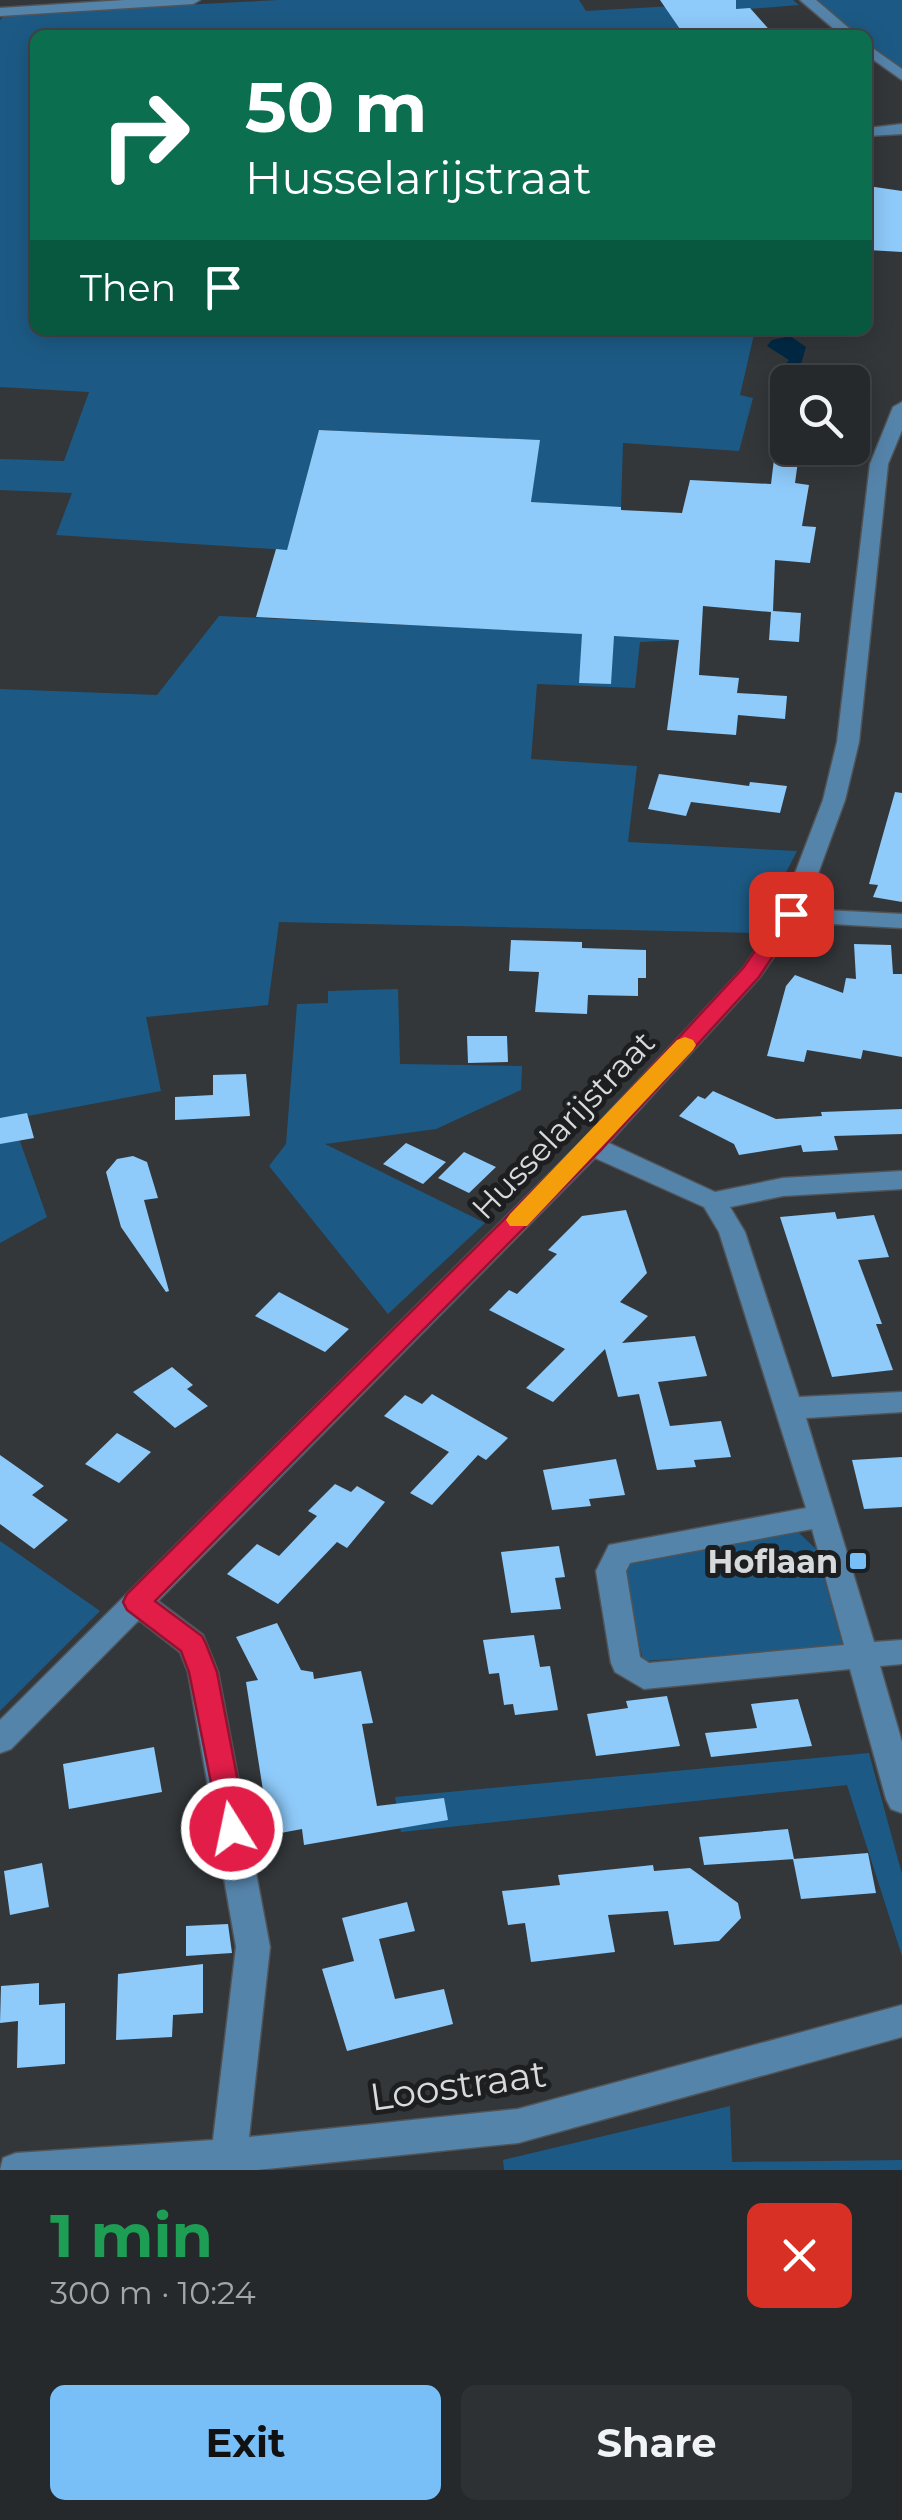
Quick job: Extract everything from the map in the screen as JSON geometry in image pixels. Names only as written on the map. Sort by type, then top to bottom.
[{"type":"street","points":[[6,8],[194,0]]},
{"type":"street","points":[[807,0],[844,30]]},
{"type":"street","points":[[872,53],[902,76]]},
{"type":"street","points":[[872,132],[902,130]]},
{"type":"street","name":"Husselarijstraat","points":[[0,1740],[592,1146],[752,972],[791,914],[834,800],[848,742],[879,464],[902,407]]},
{"type":"street","points":[[791,914],[902,921]]},
{"type":"street","points":[[592,1146],[713,1201],[732,1232],[824,1516],[902,1799]]},
{"type":"street","points":[[713,1201],[784,1187],[902,1180]]},
{"type":"street","points":[[789,1408],[902,1402]]},
{"type":"street","points":[[824,1516],[620,1552],[611,1571],[626,1663],[644,1676],[902,1652]]},
{"type":"street","points":[[137,1602],[192,1644],[203,1672],[254,1947],[229,2156]]},
{"type":"street","name":"Loostraat","points":[[16,2170],[229,2156],[518,2126],[902,2021]]},
{"type":"shaded area","points":[[279,0],[579,0],[586,11],[674,6],[671,0],[793,0],[799,5],[725,11],[684,30],[30,30],[30,335],[754,335],[740,395],[753,398],[739,451],[623,443],[621,508],[531,502],[539,440],[319,430],[287,550],[56,535],[72,493],[0,490],[0,459],[64,461],[89,392],[0,387],[0,20],[6,14]]},
{"type":"shaded area","points":[[815,0],[902,0],[902,72],[872,48],[872,30],[850,30]]},
{"type":"shaded area","points":[[790,336],[806,347],[804,365],[785,365],[789,360],[767,346],[772,340]]},
{"type":"shaded area","points":[[219,616],[705,639],[640,642],[635,688],[537,684],[531,759],[637,766],[628,842],[797,851],[755,933],[279,922],[268,1005],[146,1017],[161,1091],[12,1119],[47,1217],[0,1243],[0,689],[157,695]]},
{"type":"shaded area","points":[[398,989],[400,1064],[522,1066],[521,1090],[436,1129],[325,1144],[485,1223],[388,1314],[269,1166],[286,1144],[297,1004],[328,1003],[328,991]]},
{"type":"shaded area","points":[[798,1532],[816,1549],[843,1647],[643,1661],[620,1553],[632,1564]]},
{"type":"shaded area","points":[[0,1541],[100,1611],[0,1711]]},
{"type":"shaded area","points":[[869,1753],[902,1874],[902,1956],[847,1785],[401,1832],[395,1797]]},
{"type":"shaded area","points":[[730,2106],[732,2162],[902,2160],[902,2170],[504,2170],[503,2160]]},
{"type":"building","points":[[660,0],[736,0],[736,9],[750,8],[770,30],[681,30]]},
{"type":"building","points":[[872,187],[902,191],[902,252],[872,250]]},
{"type":"building","points":[[319,430],[540,440],[531,502],[621,510],[682,513],[690,480],[771,484],[773,465],[797,465],[795,483],[809,485],[802,526],[816,527],[810,563],[775,560],[773,611],[801,613],[799,642],[769,640],[771,612],[703,606],[699,675],[739,678],[737,693],[787,696],[785,719],[738,715],[736,735],[667,730],[679,640],[614,636],[611,684],[579,683],[582,634],[256,617],[276,549],[287,550]]},
{"type":"building","points":[[659,774],[749,786],[750,782],[787,786],[780,813],[691,802],[686,816],[648,809]]},
{"type":"building","points":[[895,792],[902,793],[902,902],[873,897],[878,885],[869,884]]},
{"type":"building","points":[[511,940],[582,942],[582,948],[646,950],[646,978],[638,978],[638,996],[588,995],[587,1014],[535,1012],[539,972],[509,971]]},
{"type":"building","points":[[854,944],[891,945],[893,974],[902,974],[902,1057],[863,1050],[861,1059],[807,1050],[804,1062],[767,1056],[786,986],[795,975],[843,993],[846,978],[856,979]]},
{"type":"building","points":[[467,1036],[507,1036],[508,1062],[468,1063]]},
{"type":"building","points":[[246,1074],[250,1116],[175,1120],[175,1097],[213,1095],[213,1075]]},
{"type":"building","points":[[713,1091],[776,1119],[822,1116],[821,1112],[902,1109],[902,1134],[834,1136],[838,1150],[803,1152],[801,1145],[739,1155],[734,1144],[679,1116],[698,1096],[705,1099]]},
{"type":"building","points":[[27,1113],[34,1138],[0,1144],[0,1118]]},
{"type":"building","points":[[406,1143],[446,1162],[423,1184],[383,1164]]},
{"type":"building","points":[[464,1152],[496,1167],[469,1193],[438,1178]]},
{"type":"building","points":[[133,1156],[147,1162],[158,1198],[144,1200],[169,1291],[166,1292],[121,1227],[106,1172],[117,1159]]},
{"type":"building","points":[[626,1210],[647,1273],[620,1302],[648,1316],[622,1343],[695,1336],[707,1376],[658,1382],[670,1426],[721,1421],[731,1457],[694,1460],[696,1467],[657,1470],[639,1394],[618,1397],[605,1349],[553,1402],[526,1388],[565,1349],[489,1310],[509,1290],[517,1294],[557,1254],[548,1250],[582,1216]]},
{"type":"building","points":[[835,1212],[837,1219],[874,1215],[889,1257],[858,1260],[882,1324],[876,1324],[893,1370],[832,1377],[780,1217]]},
{"type":"building","points":[[279,1292],[349,1329],[325,1352],[255,1316]]},
{"type":"building","points":[[172,1367],[193,1385],[187,1389],[208,1406],[175,1428],[133,1392]]},
{"type":"building","points":[[432,1394],[508,1438],[486,1460],[478,1455],[432,1505],[410,1493],[449,1452],[384,1416],[405,1395],[422,1404]]},
{"type":"building","points":[[117,1433],[151,1452],[119,1483],[85,1464]]},
{"type":"building","points":[[0,1455],[44,1486],[32,1495],[68,1520],[34,1549],[0,1524]]},
{"type":"building","points":[[902,1457],[902,1507],[864,1509],[852,1460]]},
{"type":"building","points":[[616,1459],[625,1495],[589,1499],[591,1506],[552,1510],[543,1470]]},
{"type":"building","points":[[335,1484],[351,1492],[357,1486],[385,1502],[347,1548],[337,1542],[278,1604],[227,1574],[257,1544],[279,1556],[317,1516],[308,1511]]},
{"type":"building","points":[[559,1546],[565,1577],[555,1578],[561,1609],[511,1613],[501,1552]]},
{"type":"building","points":[[277,1623],[301,1670],[313,1672],[314,1679],[361,1671],[373,1723],[362,1724],[377,1806],[444,1798],[448,1820],[304,1845],[302,1829],[270,1835],[246,1682],[258,1680],[236,1637]]},
{"type":"building","points":[[534,1635],[540,1667],[550,1666],[558,1710],[515,1715],[513,1704],[504,1705],[499,1673],[489,1674],[483,1640]]},
{"type":"building","points":[[667,1696],[680,1746],[596,1756],[587,1714],[628,1708],[626,1701]]},
{"type":"building","points":[[798,1699],[812,1746],[711,1757],[705,1733],[757,1728],[751,1704]]},
{"type":"building","points":[[154,1747],[162,1792],[69,1809],[63,1764]]},
{"type":"building","points":[[788,1829],[794,1859],[704,1865],[699,1837]]},
{"type":"building","points":[[868,1853],[876,1893],[801,1899],[793,1859]]},
{"type":"building","points":[[42,1863],[49,1907],[10,1915],[4,1871]]},
{"type":"building","points":[[653,1865],[654,1871],[690,1868],[738,1903],[741,1918],[719,1941],[674,1945],[668,1911],[608,1915],[615,1952],[531,1962],[525,1923],[508,1925],[502,1891],[560,1885],[558,1875]]},
{"type":"building","points":[[407,1902],[415,1931],[379,1939],[395,1999],[444,1989],[453,2024],[347,2051],[322,1969],[354,1961],[342,1918]]},
{"type":"building","points":[[228,1924],[232,1953],[186,1956],[186,1926]]},
{"type":"building","points":[[203,1964],[203,2013],[173,2015],[172,2037],[116,2040],[118,1974]]},
{"type":"building","points":[[39,1983],[39,2005],[65,2003],[65,2064],[17,2068],[18,2021],[0,2023],[1,1986]]},
{"type":"slow traffic","points":[[518,1220],[685,1045]]},
{"type":"place","name":"Hoflaan","points":[[858,1561]]},
{"type":"route","points":[[232,1829],[203,1672],[192,1644],[137,1602],[592,1146],[752,972],[791,914]]}]
